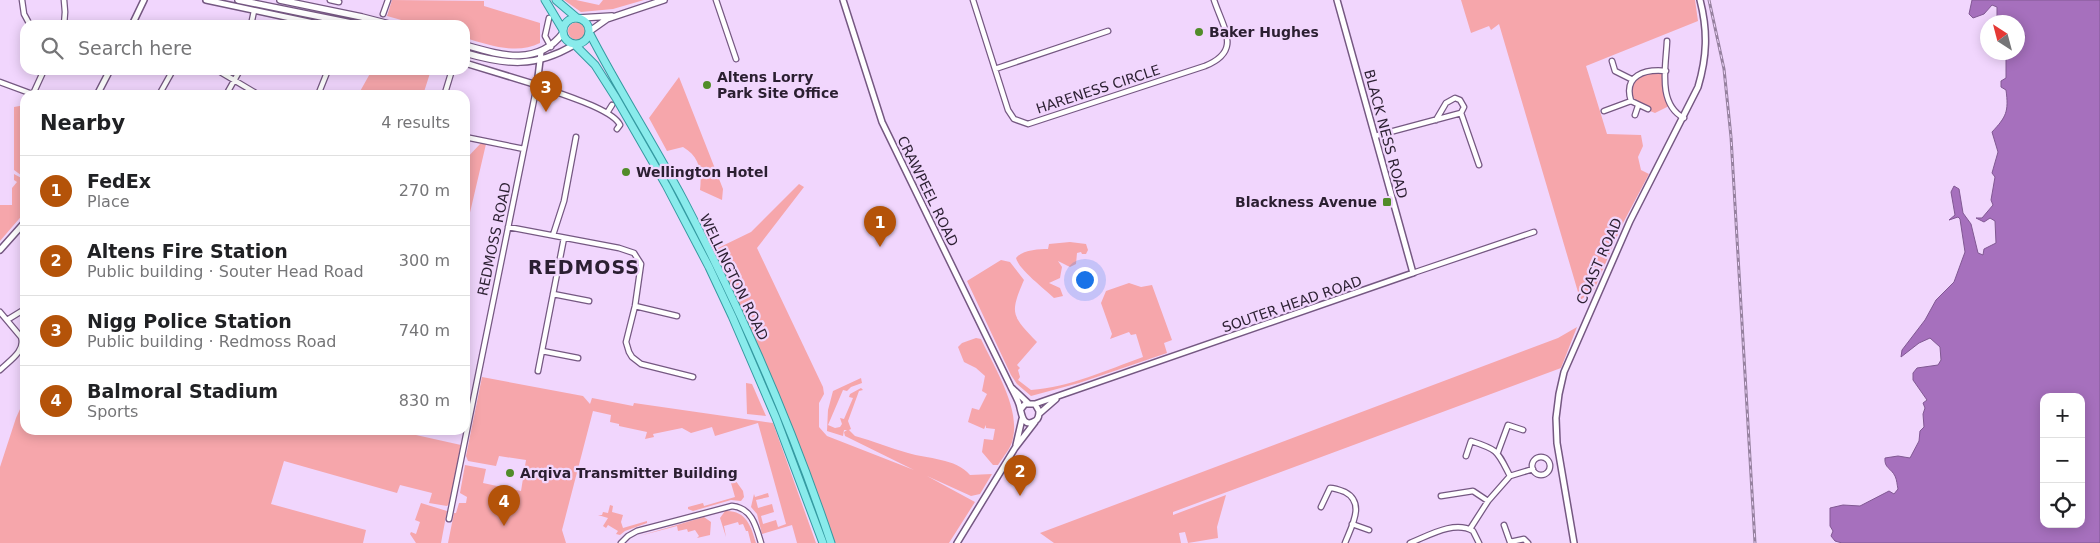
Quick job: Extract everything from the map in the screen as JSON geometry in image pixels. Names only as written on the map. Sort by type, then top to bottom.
[{"type":"main road","points":[[238,0],[336,20]]},
{"type":"main road","points":[[280,0],[374,20]]},
{"type":"main road","points":[[546,0],[567,41],[575,45]]},
{"type":"main road","points":[[556,0],[587,23],[590,33]]},
{"type":"main road","points":[[470,54],[510,63],[540,60],[584,42],[602,21],[660,1]]},
{"type":"main road","points":[[470,46],[507,55],[541,52],[551,46],[563,32],[568,21],[578,18],[616,16]]},
{"type":"main road","name":"WELLINGTON ROAD","points":[[590,33],[599,55],[645,130],[734,302],[788,424],[831,543]]},
{"type":"main road","name":"WELLINGTON ROAD","points":[[575,45],[595,65],[626,114],[666,185],[712,276],[776,418],[823,543]]},
{"type":"street","points":[[22,0],[24,14],[27,20]]},
{"type":"street","points":[[64,0],[64,20]]},
{"type":"street","points":[[134,20],[144,0]]},
{"type":"street","points":[[206,0],[298,20]]},
{"type":"street","points":[[330,0],[339,2]]},
{"type":"street","points":[[384,14],[388,0]]},
{"type":"street","points":[[716,0],[736,58]]},
{"type":"street","name":"CRAWPEEL ROAD","points":[[843,0],[882,122],[1021,409]]},
{"type":"street","name":"HARENESS CIRCLE","points":[[973,0],[1012,116],[1023,123],[1034,122],[1205,66],[1221,59],[1227,51],[1227,39],[1214,0]]},
{"type":"street","name":"BLACK NESS ROAD","points":[[1338,0],[1413,273]]},
{"type":"street","name":"COAST ROAD","points":[[1574,543],[1557,443],[1556,418],[1564,372],[1630,220],[1684,118],[1698,87],[1705,59],[1706,28],[1700,0]]},
{"type":"street","points":[[252,20],[254,11]]},
{"type":"street","points":[[549,18],[546,38],[551,46]]},
{"type":"street","points":[[546,29],[553,30]]},
{"type":"street","points":[[995,69],[1108,31]]},
{"type":"street","points":[[1667,41],[1668,103],[1674,112],[1684,118]]},
{"type":"street","name":"REDMOSS ROAD","points":[[470,415],[537,85],[541,52]]},
{"type":"street","points":[[1612,60],[1615,71],[1633,80]]},
{"type":"street","points":[[470,65],[537,85],[607,113],[620,124],[617,129]]},
{"type":"street","points":[[1631,102],[1630,90],[1633,80],[1643,72],[1666,71]]},
{"type":"street","points":[[36,90],[42,75]]},
{"type":"street","points":[[100,90],[108,75]]},
{"type":"street","points":[[162,90],[170,75]]},
{"type":"street","points":[[226,75],[251,90]]},
{"type":"street","points":[[229,90],[237,75]]},
{"type":"street","points":[[320,90],[326,75]]},
{"type":"street","points":[[446,90],[450,75]]},
{"type":"street","points":[[0,82],[21,90]]},
{"type":"street","points":[[1375,136],[1436,120],[1461,113],[1464,110],[1462,102],[1453,98],[1444,106],[1436,120]]},
{"type":"street","points":[[1604,110],[1631,102],[1648,109]]},
{"type":"street","points":[[607,113],[612,105]]},
{"type":"street","points":[[1635,115],[1638,106]]},
{"type":"street","points":[[1461,113],[1479,165]]},
{"type":"street","points":[[553,235],[564,201],[576,137]]},
{"type":"street","points":[[470,138],[524,149]]},
{"type":"street","points":[[508,227],[619,248],[634,253],[641,264],[635,306],[626,342],[632,357],[641,364],[693,377]]},
{"type":"street","points":[[0,250],[20,228]]},
{"type":"street","name":"SOUTER HEAD ROAD","points":[[1035,404],[1534,232]]},
{"type":"street","points":[[538,371],[564,238]]},
{"type":"street","points":[[553,294],[589,301]]},
{"type":"street","points":[[635,306],[677,316]]},
{"type":"street","points":[[0,312],[20,338]]},
{"type":"street","points":[[7,320],[20,312]]},
{"type":"street","points":[[0,370],[19,352],[20,348]]},
{"type":"street","points":[[542,351],[578,358]]},
{"type":"street","name":"CRAWPEEL ROAD","points":[[1010,386],[1028,403]]},
{"type":"street","name":"SOUTER HEAD ROAD","points":[[1040,413],[1058,397]]},
{"type":"street","points":[[957,543],[1015,448],[1040,413],[1035,404],[1028,403],[1021,409],[1022,419],[1015,448]]},
{"type":"street","points":[[1022,419],[1030,423],[1035,421]]},
{"type":"street","points":[[1498,452],[1508,425],[1523,430]]},
{"type":"street","name":"REDMOSS ROAD","points":[[449,519],[466,435]]},
{"type":"street","points":[[1466,456],[1471,441],[1498,452],[1510,476]]},
{"type":"street","points":[[1544,457],[1549,461],[1549,470],[1544,474],[1538,474],[1533,469],[1533,463],[1537,458],[1544,457]]},
{"type":"street","points":[[1470,529],[1488,501],[1510,476],[1533,469]]},
{"type":"street","points":[[1321,507],[1330,488],[1346,493],[1353,498],[1357,507],[1345,543]]},
{"type":"street","points":[[1442,496],[1473,491],[1488,501]]},
{"type":"street","points":[[621,543],[637,531],[732,506],[743,508],[750,514],[761,543]]},
{"type":"street","points":[[1352,524],[1369,530]]},
{"type":"street","points":[[1504,525],[1510,542],[1524,539],[1528,543]]},
{"type":"street","points":[[1410,543],[1447,529],[1458,527],[1473,531],[1479,543]]},
{"type":"shaded area","points":[[392,0],[484,1],[484,6],[540,23],[540,43],[531,47],[503,48],[470,39],[470,20],[401,20],[387,16]]},
{"type":"shaded area","points":[[564,0],[576,0],[599,5],[603,0],[644,0],[613,9],[581,12]]},
{"type":"shaded area","points":[[1461,0],[1695,0],[1698,21],[1586,66],[1607,134],[1641,135],[1643,146],[1638,157],[1641,170],[1649,174],[1622,225],[1594,290],[1579,301],[1578,292],[1499,24],[1491,30],[1489,26],[1471,33]]},
{"type":"shaded area","points":[[1972,0],[2100,0],[2100,543],[1842,543],[1835,541],[1831,536],[1833,531],[1830,526],[1830,508],[1843,505],[1860,506],[1889,491],[1894,494],[1898,489],[1896,479],[1887,466],[1885,458],[1898,456],[1910,458],[1919,441],[1920,431],[1924,427],[1923,414],[1925,408],[1923,403],[1927,400],[1913,380],[1913,373],[1917,368],[1938,365],[1941,360],[1940,347],[1930,338],[1919,343],[1901,357],[1902,350],[1925,320],[1936,300],[1954,282],[1965,252],[1960,219],[1958,217],[1949,220],[1955,215],[1951,192],[1954,186],[1959,189],[1963,213],[1971,224],[1978,253],[1983,255],[1984,249],[1996,243],[1995,221],[1990,218],[1984,222],[1976,218],[1982,218],[1993,205],[1991,200],[1995,177],[1992,173],[1998,152],[1992,132],[2001,122],[2007,109],[2006,90],[2001,87],[2001,81],[2006,78],[2006,60],[2025,60],[2025,15],[1997,15],[1997,7],[1992,5],[1984,14],[1973,18],[1969,14]]},
{"type":"shaded area","points":[[577,22],[583,25],[586,31],[583,37],[577,40],[571,37],[568,31],[571,25]]},
{"type":"shaded area","points":[[1666,71],[1669,106],[1655,113],[1635,105],[1629,97],[1636,77],[1644,73]]},
{"type":"shaded area","points":[[369,75],[429,75],[425,90],[361,90]]},
{"type":"shaded area","points":[[679,77],[723,189],[722,200],[700,190],[701,177],[699,165],[693,155],[683,147],[667,151],[649,118]]},
{"type":"shaded area","points":[[20,106],[20,174],[14,170],[14,107]]},
{"type":"shaded area","points":[[481,143],[486,144],[470,213],[470,155]]},
{"type":"shaded area","points":[[14,174],[20,177],[20,218],[0,241],[0,205],[12,205],[12,188],[17,182],[14,180]]},
{"type":"shaded area","points":[[799,184],[804,187],[757,248],[823,387],[824,394],[819,403],[819,427],[827,436],[914,470],[845,436],[844,432],[847,430],[844,430],[843,436],[827,431],[828,410],[833,391],[861,378],[862,383],[851,387],[847,391],[843,390],[828,425],[835,428],[840,427],[842,424],[840,418],[844,419],[853,398],[849,397],[850,394],[861,388],[863,390],[859,391],[848,421],[851,429],[849,430],[855,436],[908,453],[949,462],[964,469],[970,475],[992,474],[980,494],[971,496],[927,476],[975,502],[949,543],[831,543],[805,469],[722,276],[716,249],[751,232]]},
{"type":"shaded area","points":[[1070,242],[1086,244],[1088,250],[1086,254],[1077,253],[1076,264],[1070,267],[1058,261],[1062,267],[1060,278],[1049,283],[1060,288],[1063,296],[1054,298],[1027,274],[1016,258],[1026,252],[1048,249],[1049,244]]},
{"type":"shaded area","points":[[1001,260],[1010,262],[1024,280],[1016,301],[1016,314],[1022,326],[1037,342],[1017,365],[1020,368],[1018,370],[1020,377],[1018,380],[1031,390],[1074,382],[1143,357],[1136,334],[1131,335],[1129,332],[1110,339],[1112,334],[1101,303],[1106,291],[1129,283],[1141,287],[1152,285],[1172,340],[1164,343],[1167,353],[1079,383],[1031,396],[1017,384],[1011,375],[967,281]]},
{"type":"shaded area","points":[[1577,327],[1561,368],[1173,512],[1173,515],[1226,495],[1217,527],[1218,538],[1188,543],[1185,532],[1179,533],[1181,543],[1054,543],[1040,533],[1558,338]]},
{"type":"shaded area","points":[[976,338],[981,339],[999,374],[1013,413],[1012,441],[998,465],[993,465],[982,452],[984,439],[993,440],[995,429],[986,428],[986,425],[984,429],[968,422],[972,408],[979,410],[987,394],[982,391],[985,376],[976,368],[964,362],[958,347],[962,343]]},
{"type":"shaded area","points":[[482,377],[583,396],[590,404],[592,398],[633,406],[634,403],[773,423],[816,543],[797,543],[792,525],[762,534],[757,514],[751,507],[754,494],[755,497],[768,493],[769,497],[756,500],[758,508],[772,504],[774,512],[761,516],[763,524],[776,520],[778,527],[786,524],[758,423],[715,436],[712,427],[691,433],[682,428],[653,434],[654,437],[645,439],[647,432],[619,426],[619,424],[610,422],[611,415],[593,411],[562,530],[566,543],[448,543],[454,513],[456,513],[459,503],[466,503],[467,497],[460,493],[465,465],[486,469],[483,483],[521,491],[526,460],[499,456],[496,466],[468,461],[466,456]]},
{"type":"shaded area","points":[[746,383],[752,384],[766,416],[747,414]]},
{"type":"shaded area","points":[[20,409],[20,435],[416,435],[461,445],[450,503],[447,506],[429,503],[432,493],[400,485],[397,493],[284,461],[271,504],[366,530],[363,543],[0,543],[0,467]]},
{"type":"shaded area","points":[[729,476],[733,477],[743,491],[744,497],[741,501],[731,500],[693,511],[688,509],[688,507],[703,503],[704,506],[735,497]]},
{"type":"shaded area","points":[[421,503],[447,511],[441,543],[416,543],[410,534],[411,532],[416,534],[420,522],[415,520]]},
{"type":"shaded area","points":[[610,505],[613,506],[612,512],[623,515],[621,522],[623,528],[647,521],[647,523],[625,531],[620,535],[616,534],[618,531],[608,525],[606,528],[603,526],[608,518],[598,515],[602,515],[603,512],[608,513]]},
{"type":"shaded area","points":[[725,511],[732,511],[743,516],[750,525],[756,543],[751,543],[748,531],[746,531],[743,524],[739,525],[738,522],[724,526],[726,537],[720,518]]},
{"type":"shaded area","points":[[704,517],[711,522],[710,535],[697,538],[699,536],[695,530],[688,532],[687,529],[678,531],[677,526],[639,536]]},
{"type":"railway","points":[[1709,0],[1724,69],[1731,137],[1755,543]]},
{"type":"place","name":"Baker Hughes","points":[[1199,32]]},
{"type":"place","name":"Altens Lorry Park Site Office","points":[[707,85]]},
{"type":"place","name":"Nigg Police Station","points":[[546,112]]},
{"type":"place","name":"Wellington Hotel","points":[[626,172]]},
{"type":"place","name":"Blackness Avenue","points":[[1387,202]]},
{"type":"place","name":"FedEx","points":[[880,247]]},
{"type":"place","name":"Arqiva Transmitter Building","points":[[510,473]]},
{"type":"place","name":"Altens Fire Station","points":[[1020,496]]},
{"type":"place","name":"Balmoral Stadium","points":[[504,526]]},
{"type":"district","name":"REDMOSS","points":[[584,267]]}]
